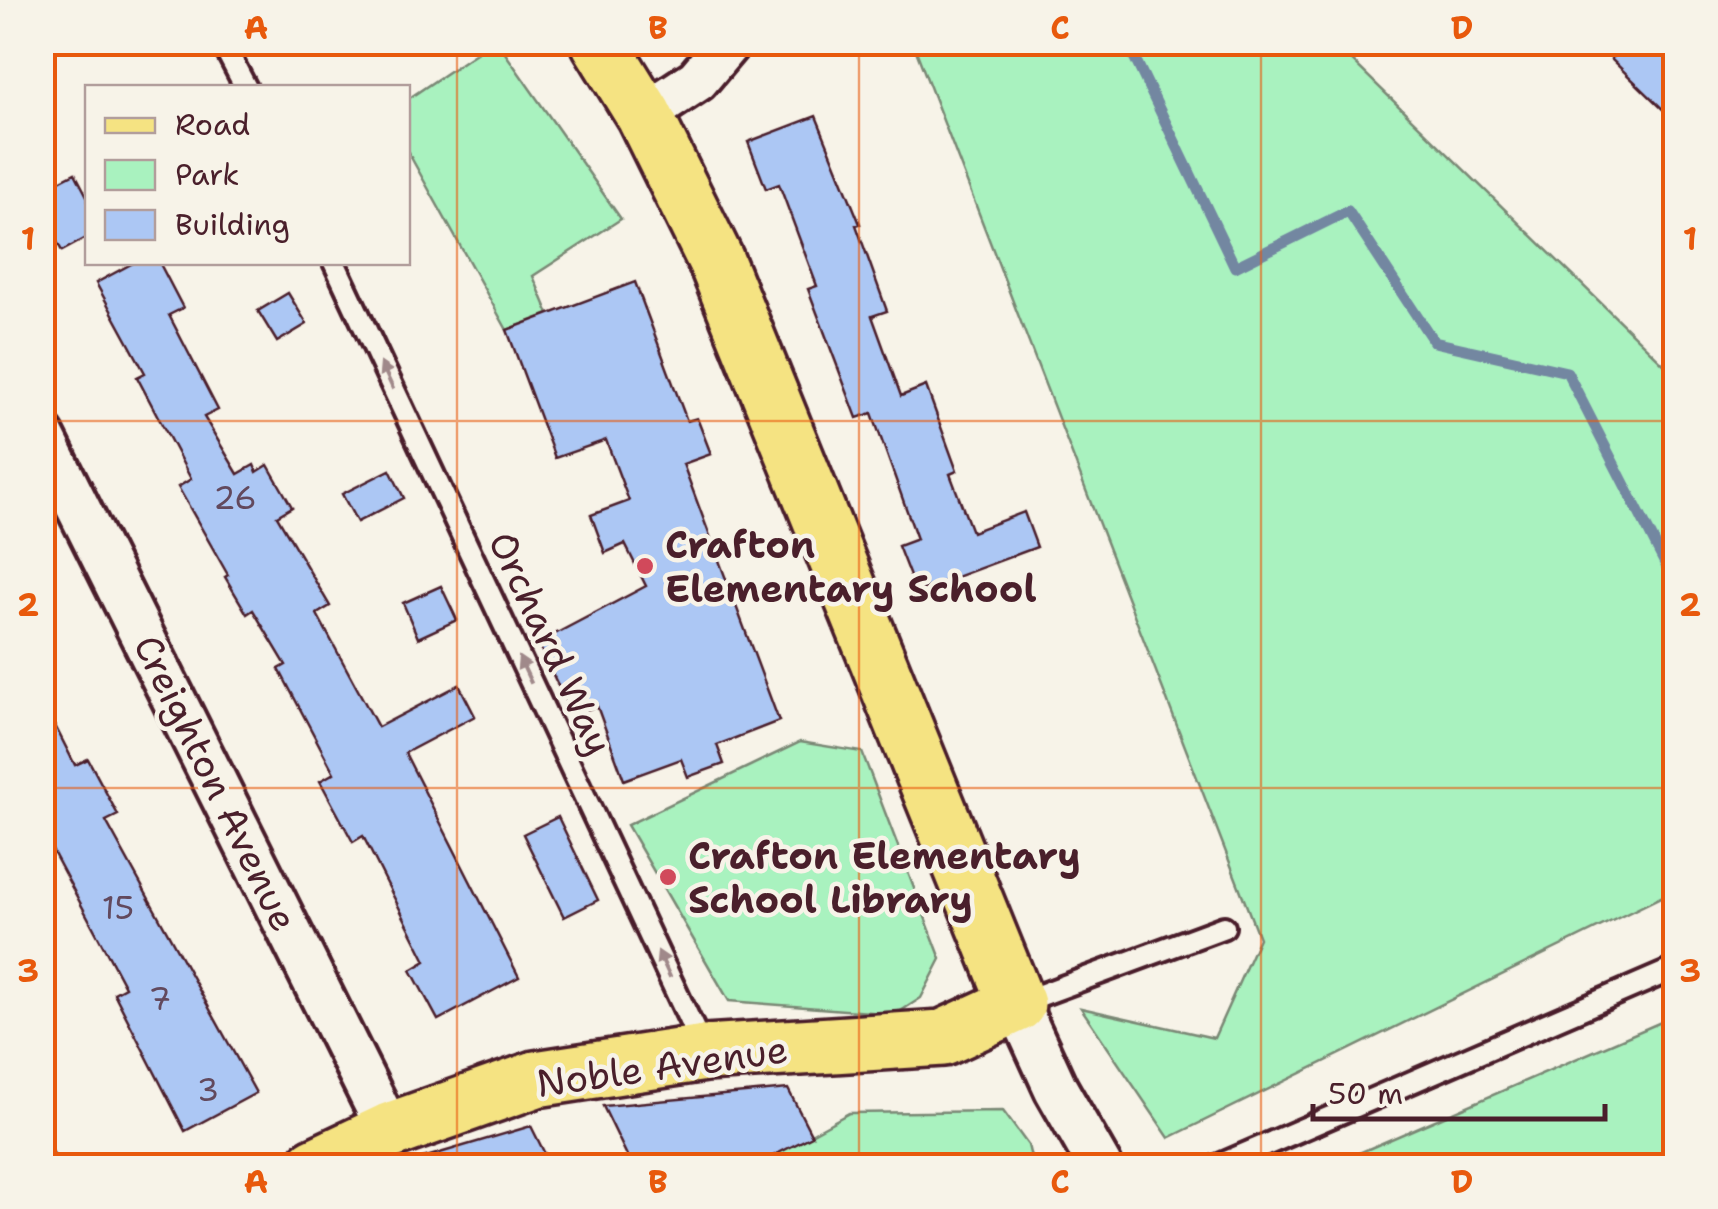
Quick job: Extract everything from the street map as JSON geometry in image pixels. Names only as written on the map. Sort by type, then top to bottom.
[{"type":"main road","points":[[599,42],[644,115],[716,261],[1018,1004]]},
{"type":"main road","name":"Noble Avenue","points":[[315,1166],[390,1130],[536,1080],[705,1052],[943,1038],[1018,1004]]},
{"type":"street","points":[[644,115],[697,80],[730,42]]},
{"type":"street","name":"Creighton Avenue","points":[[42,435],[390,1130]]},
{"type":"street","points":[[1018,1004],[1056,1089],[1100,1166]]},
{"type":"lane","points":[[222,42],[244,85]]},
{"type":"lane","name":"Orchard Way","points":[[335,265],[705,1052]]},
{"type":"lane","points":[[1018,1004],[1224,927]]},
{"type":"lane","points":[[1217,1166],[1676,968]]},
{"type":"lane","points":[[42,1159],[46,1166]]},
{"type":"green space","points":[[928,42],[1334,43],[1675,375],[1675,890],[1169,1138],[1081,1008],[1214,1038],[1259,938],[915,48]]},
{"type":"green space","points":[[491,43],[498,43],[621,219],[533,276],[549,314],[507,330],[410,156],[410,98]]},
{"type":"green space","points":[[800,742],[862,752],[941,959],[921,998],[896,1014],[729,1001],[627,825]]},
{"type":"green space","points":[[1675,1016],[1675,1166],[1329,1166]]},
{"type":"green space","points":[[1003,1111],[1028,1145],[1033,1166],[753,1166],[849,1113]]},
{"type":"building","points":[[1627,42],[1666,42],[1676,52],[1676,122],[1611,59]]},
{"type":"building","points":[[816,116],[860,224],[856,225],[887,311],[872,316],[901,396],[926,386],[957,471],[950,474],[972,532],[1024,512],[1037,547],[916,592],[898,546],[917,539],[872,413],[857,418],[808,289],[817,286],[779,184],[766,189],[748,142]]},
{"type":"building","points":[[75,173],[85,192],[85,239],[62,251],[42,214],[42,190]]},
{"type":"building","points":[[129,265],[161,265],[183,308],[169,315],[218,410],[204,417],[238,474],[254,465],[257,472],[268,465],[292,507],[277,516],[330,606],[317,614],[378,727],[459,685],[475,716],[405,753],[519,977],[438,1020],[411,970],[426,961],[363,836],[353,842],[320,781],[334,773],[279,669],[286,665],[253,610],[247,614],[178,487],[191,479],[137,377],[145,373],[96,283]]},
{"type":"building","name":"Crafton Elementary School","points":[[635,282],[687,421],[697,418],[711,454],[683,464],[779,721],[717,745],[724,764],[688,777],[681,759],[624,780],[597,706],[572,715],[538,643],[646,586],[625,544],[605,553],[591,515],[629,501],[606,440],[555,458],[507,330]]},
{"type":"building","points":[[288,293],[307,324],[277,342],[258,311]]},
{"type":"building","points":[[390,470],[404,498],[357,522],[342,494]]},
{"type":"building","points":[[441,586],[457,620],[418,638],[403,603]]},
{"type":"building","points":[[42,700],[75,765],[88,759],[118,815],[106,821],[256,1093],[185,1131],[114,993],[125,987],[52,850],[42,855]]},
{"type":"building","points":[[558,817],[598,900],[564,917],[523,834]]},
{"type":"building","points":[[788,1089],[812,1136],[753,1166],[632,1166],[603,1106]]},
{"type":"building","points":[[531,1126],[551,1166],[424,1166],[423,1158]]},
{"type":"waterway","points":[[1127,42],[1235,267],[1348,211],[1434,342],[1567,372],[1676,585]]},
{"type":"place","name":"Crafton Elementary School","points":[[645,566]]},
{"type":"place","name":"Crafton Elementary School Library","points":[[668,877]]}]
